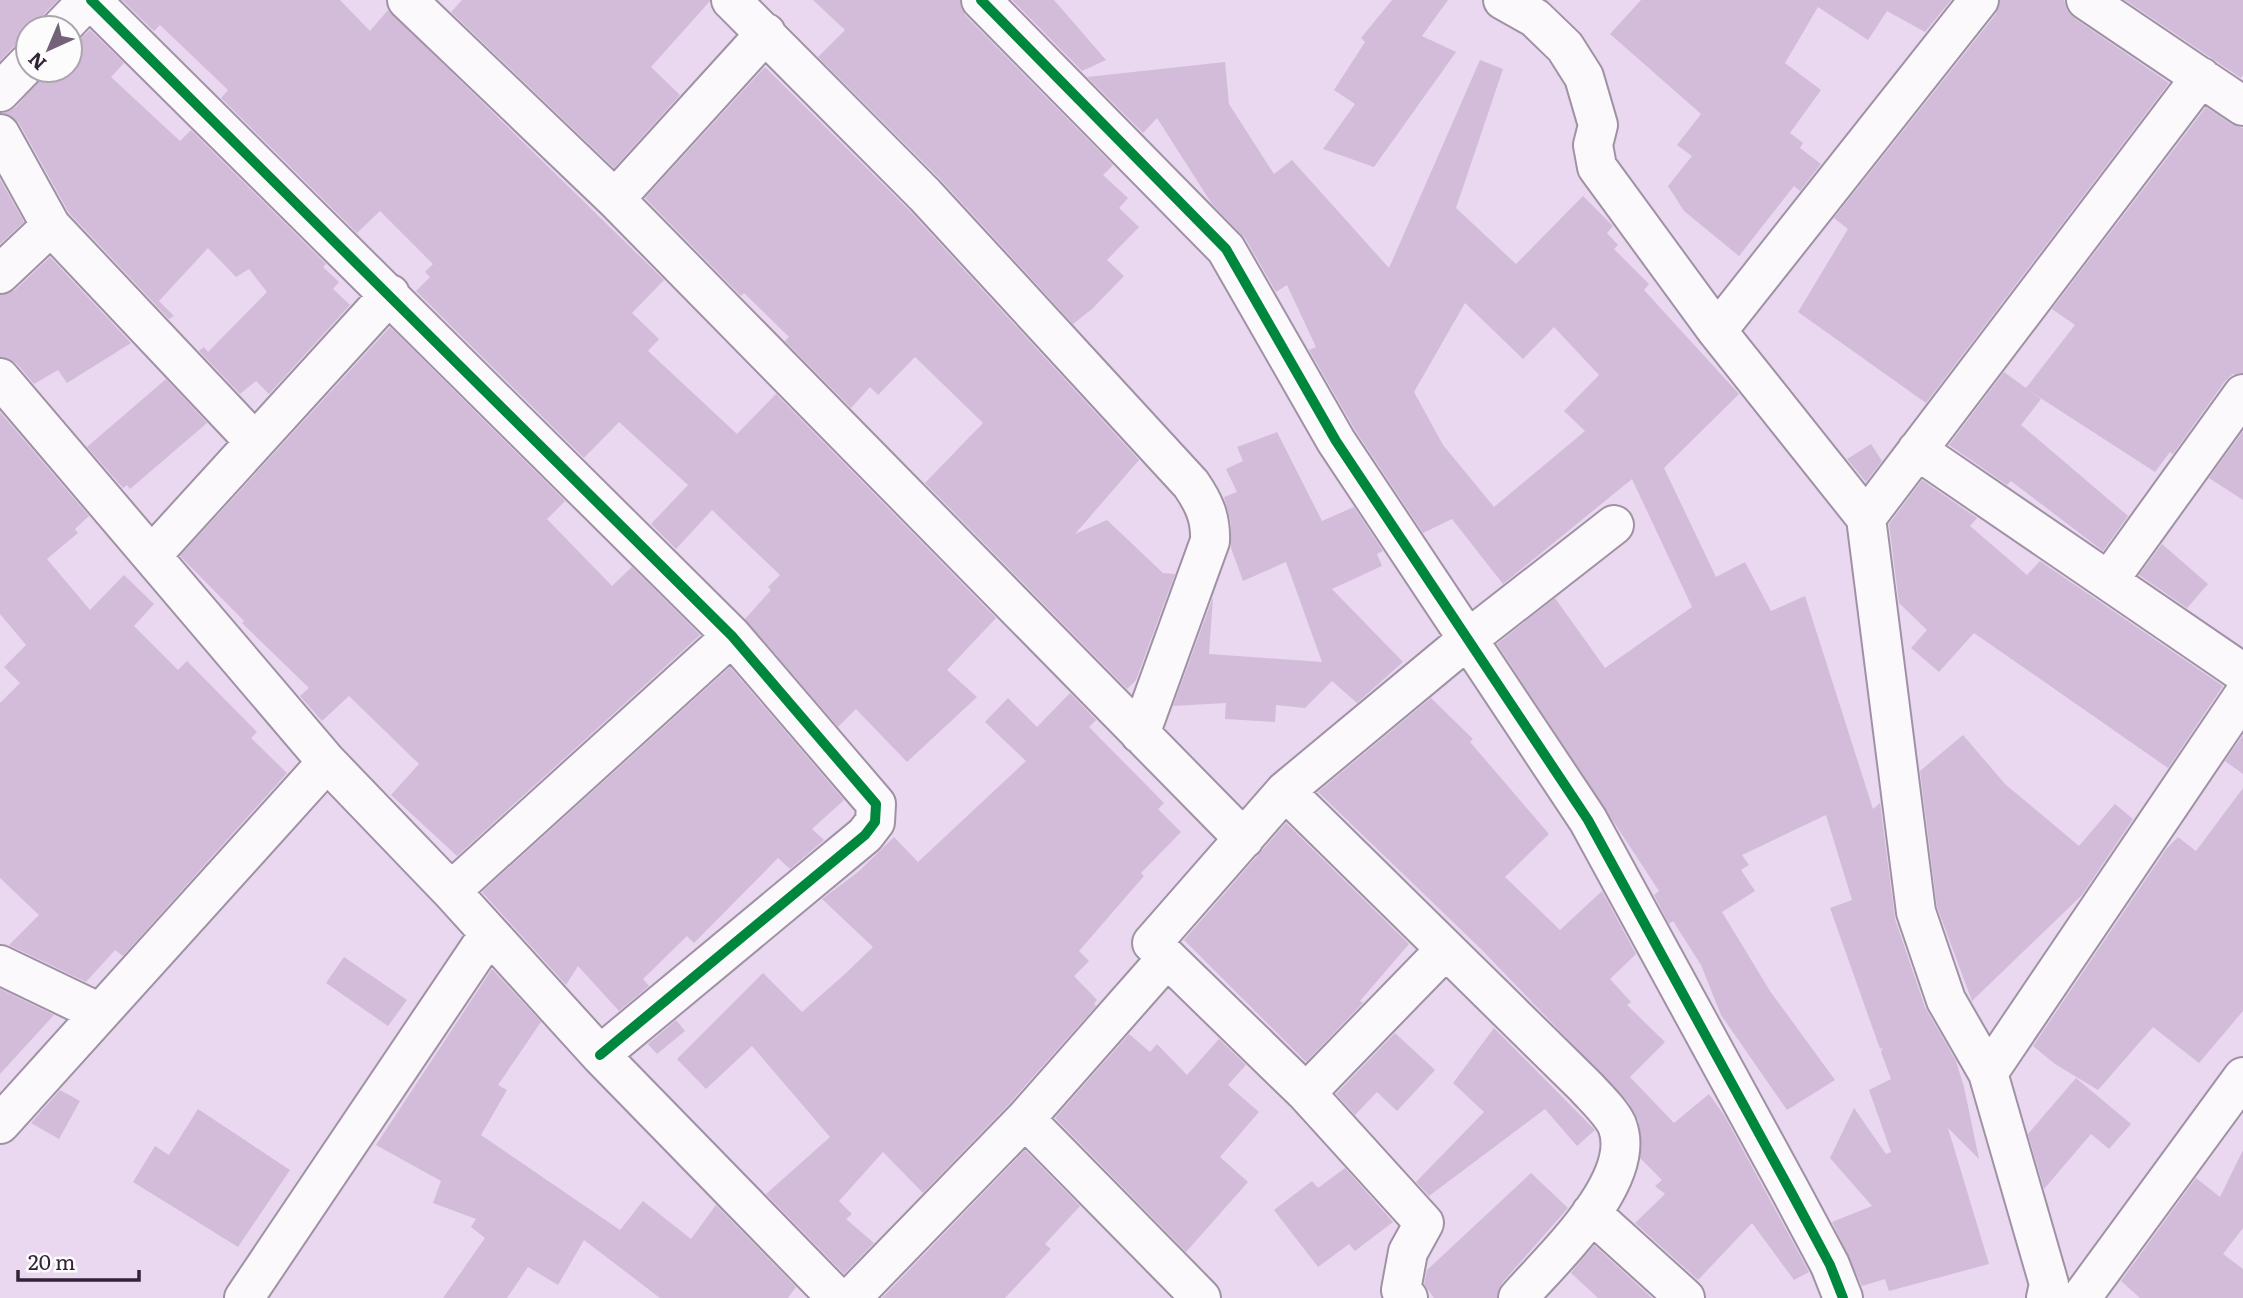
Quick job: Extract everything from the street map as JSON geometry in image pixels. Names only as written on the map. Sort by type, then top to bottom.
[{"type":"street","points":[[76,14],[90,0],[390,293],[732,636],[876,804],[875,822],[865,835],[600,1055]]},
{"type":"street","points":[[407,0],[615,199],[1244,839]]},
{"type":"street","points":[[731,0],[926,195],[1191,484],[1205,504],[1210,524],[1210,541],[1140,734]]},
{"type":"street","points":[[981,0],[1226,249],[1336,441],[1588,820],[1798,1205],[1830,1265],[1843,1298]]},
{"type":"street","points":[[1503,0],[1535,18],[1565,47],[1584,78],[1595,107],[1598,125],[1593,145],[1598,167],[1717,331],[1866,518],[1916,912],[1946,1000],[1988,1073],[2062,1294]]},
{"type":"street","points":[[1717,331],[1979,0]]},
{"type":"street","points":[[2086,0],[2243,106]]},
{"type":"street","points":[[615,199],[766,33]]},
{"type":"street","points":[[1866,518],[2201,77]]},
{"type":"street","points":[[0,92],[14,78]]},
{"type":"street","points":[[0,134],[51,226],[255,442]]},
{"type":"street","points":[[0,274],[51,226]]},
{"type":"street","points":[[152,555],[390,293]]},
{"type":"street","points":[[2,383],[327,762],[451,891],[600,1055],[837,1298]]},
{"type":"street","points":[[2109,580],[2243,394]]},
{"type":"street","points":[[1917,450],[2243,673]]},
{"type":"street","points":[[1408,1298],[1401,1290],[1408,1252],[1424,1223],[1306,1093],[1152,943],[1285,792],[1468,639],[1614,526]]},
{"type":"street","points":[[451,891],[732,636]]},
{"type":"street","points":[[1988,1073],[2243,696]]},
{"type":"street","points":[[0,1124],[327,762]]},
{"type":"street","points":[[1285,792],[1586,1087],[1616,1124],[1622,1144],[1617,1171],[1591,1213],[1518,1298]]},
{"type":"street","points":[[244,1298],[489,934]]},
{"type":"street","points":[[1306,1093],[1445,950]]},
{"type":"street","points":[[851,1298],[1026,1119],[1167,958]]},
{"type":"street","points":[[0,965],[100,1013]]},
{"type":"street","points":[[2062,1294],[2243,1077]]},
{"type":"street","points":[[1026,1119],[1201,1298]]},
{"type":"street","points":[[1591,1213],[1685,1298]]},
{"type":"building","points":[[0,0],[58,0],[45,14],[14,14],[14,47],[0,61]]},
{"type":"building","points":[[122,0],[340,0],[370,31],[388,10],[664,280],[632,313],[659,339],[648,351],[737,434],[776,394],[996,618],[947,670],[977,697],[907,762],[856,709],[838,727],[745,619],[771,590],[768,587],[780,575],[712,510],[676,549],[651,524],[688,485],[619,422],[584,458],[416,291],[430,277],[425,272],[433,264],[380,211],[357,233],[221,98],[228,90],[160,25],[154,31]]},
{"type":"building","points":[[462,0],[710,1],[651,67],[680,95],[614,168],[451,12]]},
{"type":"building","points":[[813,0],[960,0],[965,15],[1113,165],[1103,175],[1128,198],[1119,208],[1139,227],[1107,260],[1124,276],[1092,309],[1073,324],[941,180],[818,57],[845,30]]},
{"type":"building","points":[[1012,0],[1054,0],[1106,60],[1082,71]]},
{"type":"building","points":[[1392,0],[1448,0],[1422,36],[1456,52],[1374,167],[1323,149],[1355,104],[1334,90],[1365,42],[1361,38]]},
{"type":"building","points":[[1641,0],[1951,0],[1925,32],[1887,11],[1868,40],[1818,7],[1785,63],[1821,90],[1790,133],[1803,143],[1800,148],[1821,164],[1800,191],[1794,186],[1739,256],[1684,211],[1668,186],[1692,156],[1677,145],[1701,114],[1610,34]]},
{"type":"building","points":[[2000,0],[2064,0],[2067,10],[2074,18],[2169,83],[1926,403],[1798,312],[1848,229],[1834,218],[1996,14]]},
{"type":"building","points":[[2125,0],[2243,0],[2243,75],[2241,78]]},
{"type":"building","points":[[90,30],[124,63],[111,77],[180,141],[191,130],[326,264],[323,267],[339,282],[333,289],[350,305],[269,394],[256,381],[240,394],[199,351],[204,347],[208,352],[267,292],[249,269],[236,277],[208,248],[159,301],[174,316],[169,319],[69,213],[19,123],[4,113],[16,107],[36,84],[84,84],[84,35]]},
{"type":"building","points":[[1480,60],[1503,69],[1456,208],[1516,264],[1583,196],[1613,226],[1607,233],[1618,245],[1614,249],[1649,284],[1644,290],[1739,394],[1664,468],[1716,577],[1745,562],[1771,611],[1805,596],[1873,809],[1880,803],[1895,919],[1925,1007],[1956,1061],[1964,1087],[1979,1159],[1948,1128],[1989,1264],[1889,1291],[1885,1279],[1862,1286],[1832,1222],[1872,1206],[1830,1158],[1854,1108],[1886,1154],[1891,1152],[1869,1090],[1891,1079],[1881,1052],[1883,1047],[1880,1049],[1830,908],[1852,900],[1826,815],[1742,855],[1749,865],[1741,870],[1755,891],[1722,912],[1770,991],[1835,1080],[1787,1110],[1721,1015],[1701,965],[1673,921],[1669,924],[1654,895],[1659,891],[1497,644],[1555,598],[1605,668],[1692,607],[1632,479],[1503,584],[1452,519],[1423,533],[1355,430],[1309,350],[1316,347],[1287,285],[1276,292],[1245,238],[1212,204],[1157,118],[1143,133],[1087,77],[1225,62],[1229,104],[1274,174],[1292,160],[1389,268]],"holes":[[[1465,303],[1523,359],[1554,327],[1599,375],[1564,411],[1585,431],[1494,507],[1443,445],[1414,392]]]},
{"type":"building","points":[[765,67],[909,210],[1139,460],[1075,534],[1107,520],[1163,573],[1175,574],[1136,680],[1127,689],[925,483],[983,423],[915,357],[878,395],[870,387],[851,408],[785,341],[789,337],[744,293],[741,296],[645,198]]},
{"type":"building","points":[[2206,107],[2231,124],[2243,128],[2243,373],[2233,374],[2225,381],[2173,454],[2170,452],[2155,472],[2028,390],[2041,399],[2021,425],[2128,516],[2103,551],[2011,481],[2007,485],[1949,445],[2004,372],[2026,388],[2075,325],[2052,309]]},
{"type":"building","points":[[0,179],[24,222],[0,244]]},
{"type":"building","points":[[50,257],[131,343],[67,383],[58,370],[34,384],[16,363],[0,357],[0,295],[15,290]]},
{"type":"building","points":[[390,327],[565,501],[547,519],[612,586],[632,567],[700,635],[457,856],[391,795],[419,764],[349,696],[322,721],[300,696],[309,688],[242,623],[244,621],[180,556]]},
{"type":"building","points":[[166,379],[207,423],[130,489],[127,485],[123,488],[87,447]]},
{"type":"building","points":[[0,412],[89,516],[75,529],[78,533],[47,559],[90,610],[124,575],[154,604],[134,626],[178,670],[187,661],[257,732],[251,738],[287,773],[123,956],[115,950],[86,982],[9,945],[39,915],[0,878],[0,703],[20,683],[4,667],[26,645],[0,614]]},
{"type":"building","points":[[2243,431],[2243,500],[2209,478]]},
{"type":"building","points":[[1277,432],[1322,521],[1354,507],[1383,551],[1377,554],[1382,566],[1332,589],[1403,662],[1357,703],[1332,681],[1305,708],[1276,705],[1275,722],[1225,719],[1226,703],[1173,706],[1213,597],[1209,654],[1322,662],[1286,562],[1243,581],[1231,548],[1231,523],[1224,497],[1237,492],[1226,469],[1243,461],[1237,447]]},
{"type":"building","points":[[1871,444],[1882,461],[1866,482],[1847,459]]},
{"type":"building","points":[[1922,480],[1977,518],[1970,526],[2027,575],[2040,561],[2223,686],[2168,768],[1974,633],[1939,672],[1911,648],[1927,630],[1899,603],[1889,524]]},
{"type":"building","points":[[2162,544],[2208,584],[2187,608],[2139,575]]},
{"type":"building","points":[[730,667],[844,800],[812,829],[824,840],[790,869],[778,858],[694,943],[687,936],[643,979],[649,986],[619,1011],[578,966],[566,985],[482,892]]},
{"type":"building","points":[[1070,693],[1096,720],[1089,727],[1164,803],[1158,809],[1181,832],[1141,873],[1144,876],[1079,951],[1089,961],[1074,976],[1097,1000],[1094,1004],[1096,1006],[1009,1104],[923,1193],[883,1152],[839,1201],[852,1214],[846,1219],[874,1243],[844,1274],[766,1194],[830,1137],[752,1046],[706,1089],[677,1059],[763,973],[802,1012],[846,973],[873,947],[822,899],[858,872],[894,837],[918,862],[1026,761],[985,722],[1008,698],[1037,727]]},
{"type":"building","points":[[1431,698],[1473,739],[1470,742],[1549,834],[1505,877],[1560,930],[1602,891],[1636,954],[1610,979],[1631,1002],[1627,1005],[1665,1042],[1630,1077],[1674,1123],[1709,1094],[1724,1115],[1809,1272],[1794,1280],[1752,1223],[1698,1280],[1635,1223],[1665,1194],[1655,1186],[1662,1180],[1640,1158],[1639,1122],[1628,1102],[1481,949],[1318,792]]},
{"type":"building","points":[[1963,735],[2005,784],[2079,846],[2115,804],[2133,819],[2082,895],[1972,1001],[1937,907],[1920,771]]},
{"type":"building","points":[[2243,735],[2243,774],[2225,761]]},
{"type":"building","points":[[2243,788],[2243,1011],[2199,1063],[2153,1027],[2098,1090],[2055,1064],[2033,1046],[2167,848],[2178,837],[2196,851]]},
{"type":"building","points":[[1286,823],[1409,944],[1360,1001],[1363,1003],[1306,1062],[1184,940]]},
{"type":"building","points":[[344,957],[407,1000],[388,1026],[326,983]]},
{"type":"building","points":[[492,969],[541,1022],[498,1085],[507,1090],[481,1135],[620,1230],[643,1201],[691,1239],[716,1205],[796,1287],[788,1298],[660,1298],[584,1240],[558,1285],[528,1267],[507,1298],[443,1298],[485,1238],[471,1227],[476,1219],[433,1203],[441,1181],[376,1145]]},
{"type":"building","points":[[0,989],[54,1015],[0,1074]]},
{"type":"building","points":[[676,1020],[685,1031],[657,1054],[648,1044]]},
{"type":"building","points":[[1494,1028],[1595,1130],[1577,1146],[1545,1109],[1429,1196],[1416,1182],[1484,1112],[1453,1083]]},
{"type":"building","points":[[1395,1033],[1435,1070],[1397,1111],[1377,1092],[1355,1115],[1336,1094]]},
{"type":"building","points":[[1129,1034],[1150,1052],[1157,1044],[1187,1075],[1219,1039],[1246,1065],[1228,1085],[1259,1112],[1220,1157],[1248,1182],[1186,1252],[1055,1118]]},
{"type":"building","points":[[2076,1078],[2131,1124],[2109,1149],[2091,1134],[2044,1189],[2028,1134]]},
{"type":"building","points":[[60,1090],[80,1101],[59,1139],[31,1123]]},
{"type":"building","points":[[198,1109],[290,1170],[238,1247],[133,1182],[155,1146],[169,1155]]},
{"type":"building","points":[[1025,1150],[1080,1206],[1045,1244],[1051,1249],[1005,1298],[882,1298]]},
{"type":"building","points":[[2243,1150],[2243,1228],[2223,1254],[2243,1269],[2243,1298],[2140,1298],[2121,1281],[2196,1178],[2220,1197]]},
{"type":"building","points":[[1345,1168],[1393,1222],[1355,1251],[1349,1244],[1318,1267],[1274,1210],[1312,1181],[1318,1188]]},
{"type":"building","points":[[1531,1173],[1568,1208],[1502,1283],[1497,1298],[1434,1298],[1424,1284],[1427,1270]]},
{"type":"building","points":[[1594,1245],[1652,1298],[1598,1298],[1571,1273]]},
{"type":"cycle path","points":[[91,0],[732,636],[876,804],[875,822],[865,835],[600,1055]]},
{"type":"cycle path","points":[[981,0],[1226,249],[1336,441],[1588,820],[1830,1265],[1843,1298]]}]
